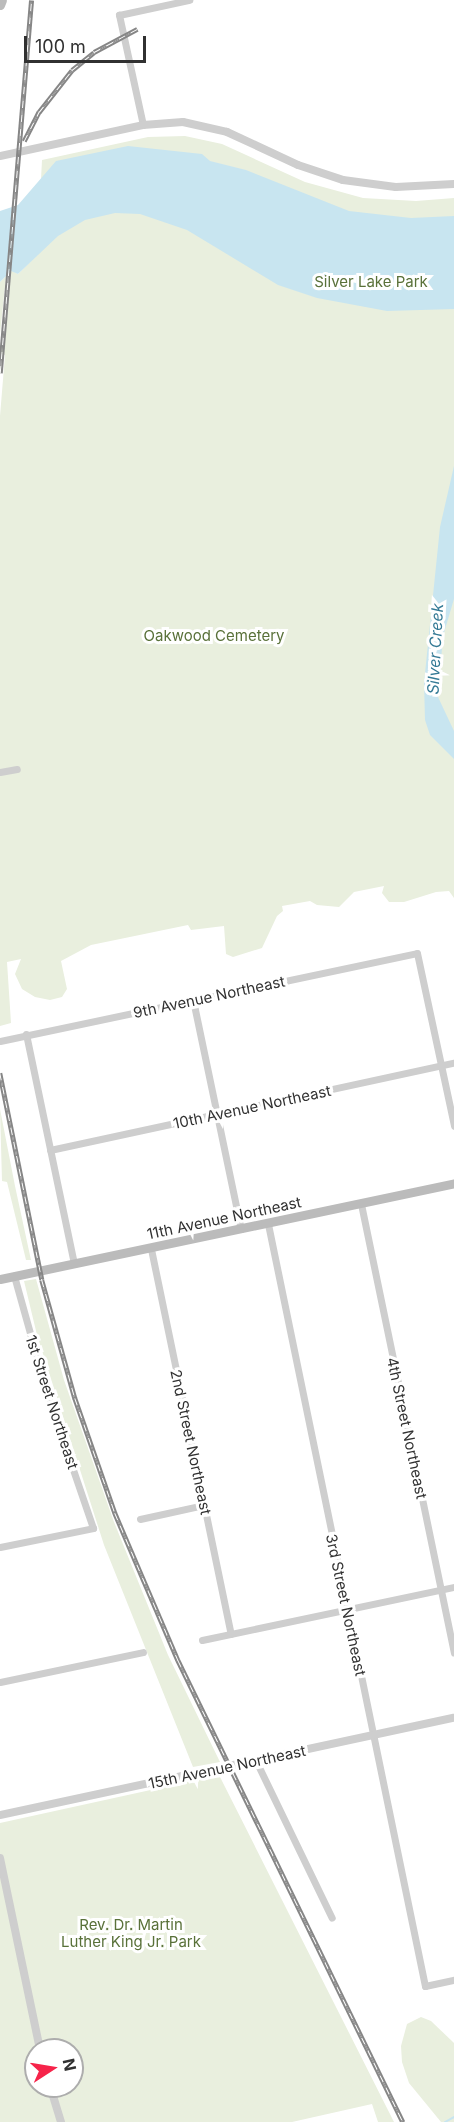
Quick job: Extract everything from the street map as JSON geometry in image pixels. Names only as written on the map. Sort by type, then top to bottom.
[{"type":"main road","points":[[0,5],[2,0]]},
{"type":"main road","name":"11th Avenue Northeast","points":[[0,1279],[454,1184]]},
{"type":"street","points":[[143,125],[119,15],[189,0]]},
{"type":"street","points":[[0,156],[143,125],[202,124],[312,171],[350,182],[409,188],[454,184]]},
{"type":"street","points":[[0,772],[17,769]]},
{"type":"street","name":"9th Avenue Northeast","points":[[0,1041],[417,954],[441,1066]]},
{"type":"street","points":[[193,1000],[241,1229]]},
{"type":"street","points":[[27,1034],[74,1263]]},
{"type":"street","name":"10th Avenue Northeast","points":[[50,1150],[454,1063]]},
{"type":"street","points":[[441,1066],[454,1126]]},
{"type":"street","name":"4th Street Northeast","points":[[361,1203],[454,1652]]},
{"type":"street","name":"3rd Street Northeast","points":[[268,1224],[425,1986],[454,1980]]},
{"type":"street","name":"2nd Street Northeast","points":[[151,1249],[231,1634]]},
{"type":"street","name":"1st Street Northeast","points":[[0,1547],[93,1528],[47,1394],[14,1276]]},
{"type":"street","points":[[140,1519],[204,1505]]},
{"type":"street","points":[[202,1640],[454,1587]]},
{"type":"street","points":[[0,1682],[143,1652]]},
{"type":"street","name":"15th Avenue Northeast","points":[[0,1815],[454,1718]]},
{"type":"street","points":[[256,1761],[332,1918]]},
{"type":"street","points":[[0,1858],[38,2038]]},
{"type":"street","points":[[54,2098],[61,2122]]},
{"type":"green space","name":"Oakwood Cemetery","points":[[185,136],[222,144],[305,182],[363,198],[416,201],[454,198],[454,898],[449,891],[436,892],[404,902],[389,902],[382,893],[384,886],[354,892],[339,907],[317,905],[310,901],[282,906],[283,911],[277,916],[262,948],[233,957],[226,954],[224,926],[191,930],[188,925],[91,945],[61,961],[67,989],[62,997],[50,1000],[35,997],[22,989],[15,974],[21,959],[7,962],[11,1023],[0,1026],[0,416],[5,355],[0,353],[0,347],[4,347],[11,270],[18,274],[37,255],[42,160],[148,137]]},
{"type":"green space","points":[[6,276],[0,335],[0,282]]},
{"type":"green space","points":[[0,1109],[31,1260],[26,1260],[7,1182],[2,1181]]},
{"type":"green space","points":[[36,1279],[64,1380],[114,1522],[168,1655],[220,1762],[193,1767],[104,1545],[37,1335],[24,1281]]},
{"type":"green space","name":"Rev. Dr. Martin Luther King Jr. Park","points":[[219,1775],[394,2122],[378,2122],[372,2104],[292,2122],[0,2122],[0,1823]]},
{"type":"green space","points":[[421,2017],[431,2021],[454,2043],[454,2122],[441,2122],[409,2083],[402,2062],[401,2046],[407,2024]]},
{"type":"water","points":[[128,146],[202,154],[210,161],[246,170],[349,211],[411,218],[454,216],[454,309],[387,311],[317,298],[278,285],[187,230],[140,214],[115,213],[85,220],[58,236],[18,274],[11,271],[0,282],[0,211],[18,205],[56,161]]},
{"type":"water","points":[[454,466],[454,599],[443,636],[438,697],[454,731],[454,759],[430,735],[425,720],[424,683],[440,527]]},
{"type":"waterway","name":"Silver Creek","points":[[445,2122],[454,2117]]},
{"type":"railway","points":[[0,373],[31,0]]},
{"type":"railway","points":[[24,141],[39,112],[72,70],[94,52],[137,29]]},
{"type":"railway","points":[[0,1073],[42,1280],[75,1398],[115,1513],[178,1660],[403,2122]]},
{"type":"park label","name":"Silver Lake Park","points":[[371,282]]}]
